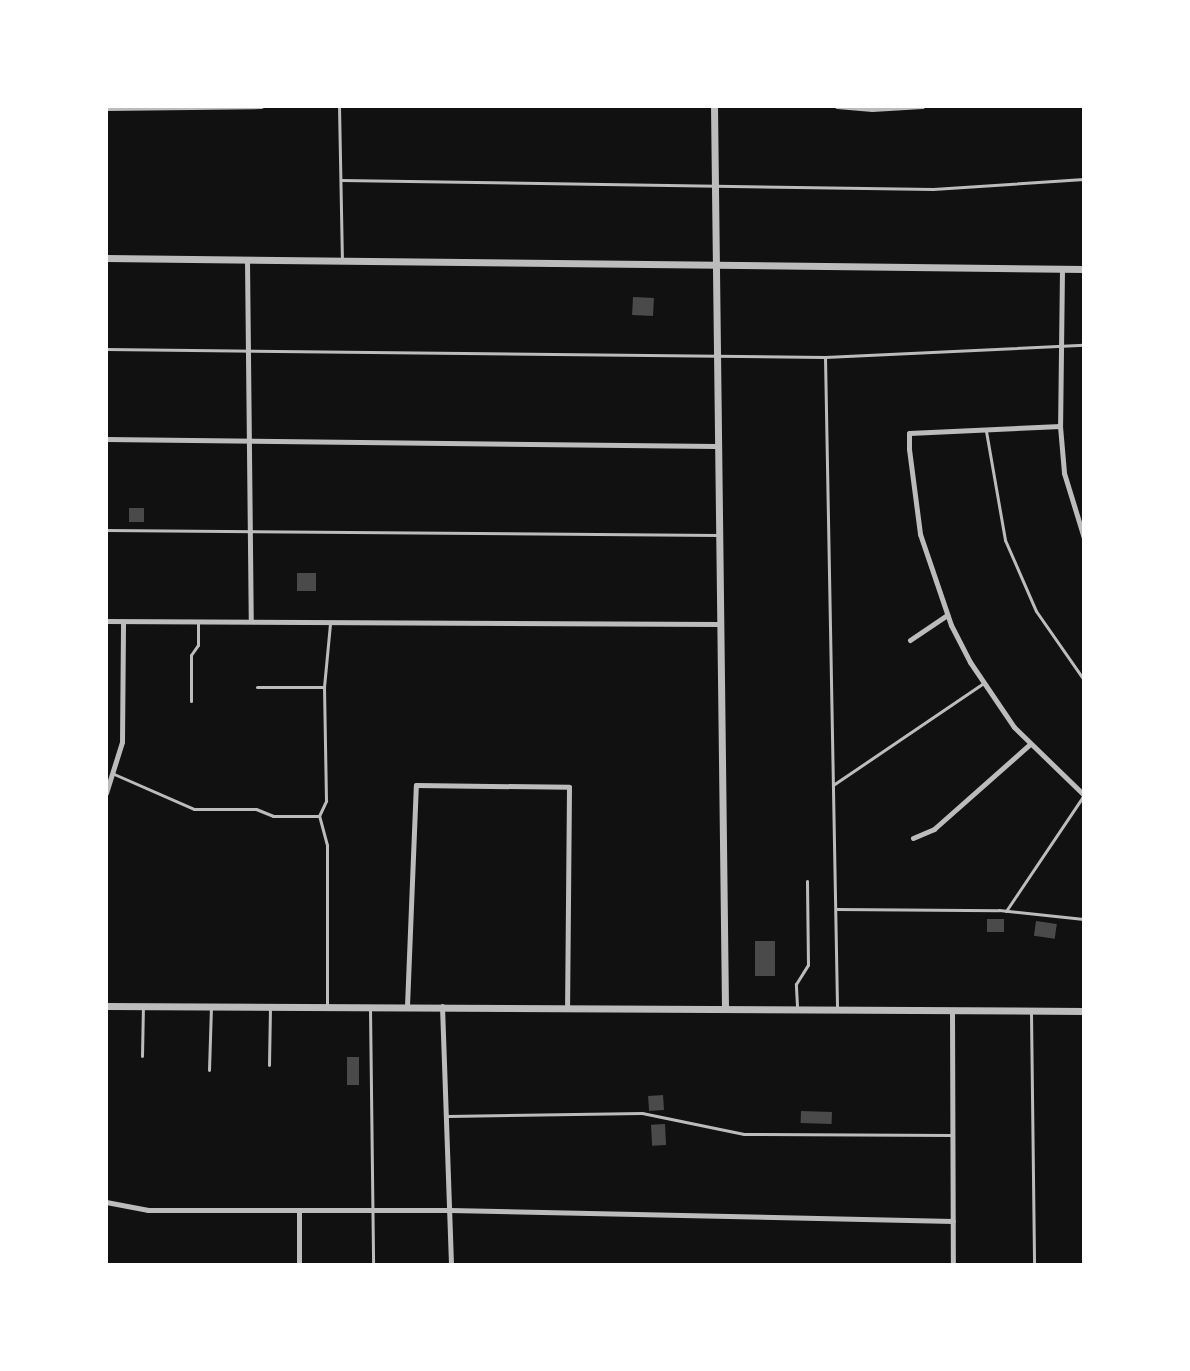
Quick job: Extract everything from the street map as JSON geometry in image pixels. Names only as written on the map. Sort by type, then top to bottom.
[{"type":"street","points":[[714,106],[713,265],[725,1008]]},
{"type":"street","points":[[837,106],[872,109],[922,106]]},
{"type":"street","points":[[106,108],[261,107]]},
{"type":"street","points":[[106,258],[1084,269]]},
{"type":"street","points":[[247,260],[251,620]]},
{"type":"street","points":[[1062,269],[1060,426],[1064,473],[1084,538]]},
{"type":"street","points":[[1060,426],[909,433],[912,490],[920,534],[947,615],[983,683],[1030,744],[1084,795]]},
{"type":"street","points":[[106,439],[716,446]]},
{"type":"street","points":[[910,640],[947,615]]},
{"type":"street","points":[[106,621],[198,619],[719,624]]},
{"type":"street","points":[[106,793],[122,742],[123,622]]},
{"type":"street","points":[[913,838],[934,829],[1030,744]]},
{"type":"street","points":[[407,1006],[416,785],[569,787],[567,1007]]},
{"type":"street","points":[[106,1006],[270,1004],[1084,1011]]},
{"type":"street","points":[[442,1005],[451,1265]]},
{"type":"street","points":[[952,1009],[953,1265]]},
{"type":"street","points":[[106,1202],[148,1210],[450,1210],[953,1221]]},
{"type":"street","points":[[299,1211],[299,1265]]},
{"type":"lane","points":[[339,106],[342,261]]},
{"type":"lane","points":[[341,180],[933,189],[1084,179]]},
{"type":"lane","points":[[106,349],[825,357],[1084,345]]},
{"type":"lane","points":[[825,357],[837,1008]]},
{"type":"lane","points":[[986,431],[1005,540],[1036,611],[1084,680]]},
{"type":"lane","points":[[106,530],[718,535]]},
{"type":"lane","points":[[191,701],[191,655],[198,645],[198,619]]},
{"type":"lane","points":[[327,1005],[327,845],[319,816],[326,801],[324,687],[331,643],[330,620]]},
{"type":"lane","points":[[833,785],[983,683]]},
{"type":"lane","points":[[257,687],[324,687]]},
{"type":"lane","points":[[114,774],[194,809],[256,809],[273,816],[319,816]]},
{"type":"lane","points":[[1006,911],[1084,795]]},
{"type":"lane","points":[[797,1008],[796,984],[808,965],[807,881]]},
{"type":"lane","points":[[836,909],[1006,911],[1084,919]]},
{"type":"lane","points":[[209,1070],[211,1004]]},
{"type":"lane","points":[[269,1065],[270,1004]]},
{"type":"lane","points":[[370,1005],[373,1265]]},
{"type":"lane","points":[[142,1056],[143,1006]]},
{"type":"lane","points":[[1031,1009],[1034,1265]]},
{"type":"lane","points":[[447,1116],[642,1113],[744,1134],[951,1135]]},
{"type":"building","points":[[633,297],[654,298],[653,316],[632,315]]},
{"type":"building","points":[[129,508],[144,508],[144,522],[129,522]]},
{"type":"building","points":[[297,573],[316,573],[316,591],[297,591]]},
{"type":"building","points":[[987,919],[1004,919],[1004,932],[987,932]]},
{"type":"building","points":[[1036,921],[1057,924],[1055,939],[1034,936]]},
{"type":"building","points":[[755,941],[775,941],[775,976],[755,976]]},
{"type":"building","points":[[347,1057],[359,1057],[359,1085],[347,1085]]},
{"type":"building","points":[[663,1095],[664,1110],[649,1111],[648,1096]]},
{"type":"building","points":[[801,1111],[832,1112],[832,1124],[801,1123]]},
{"type":"building","points":[[665,1124],[666,1145],[652,1146],[651,1125]]}]
